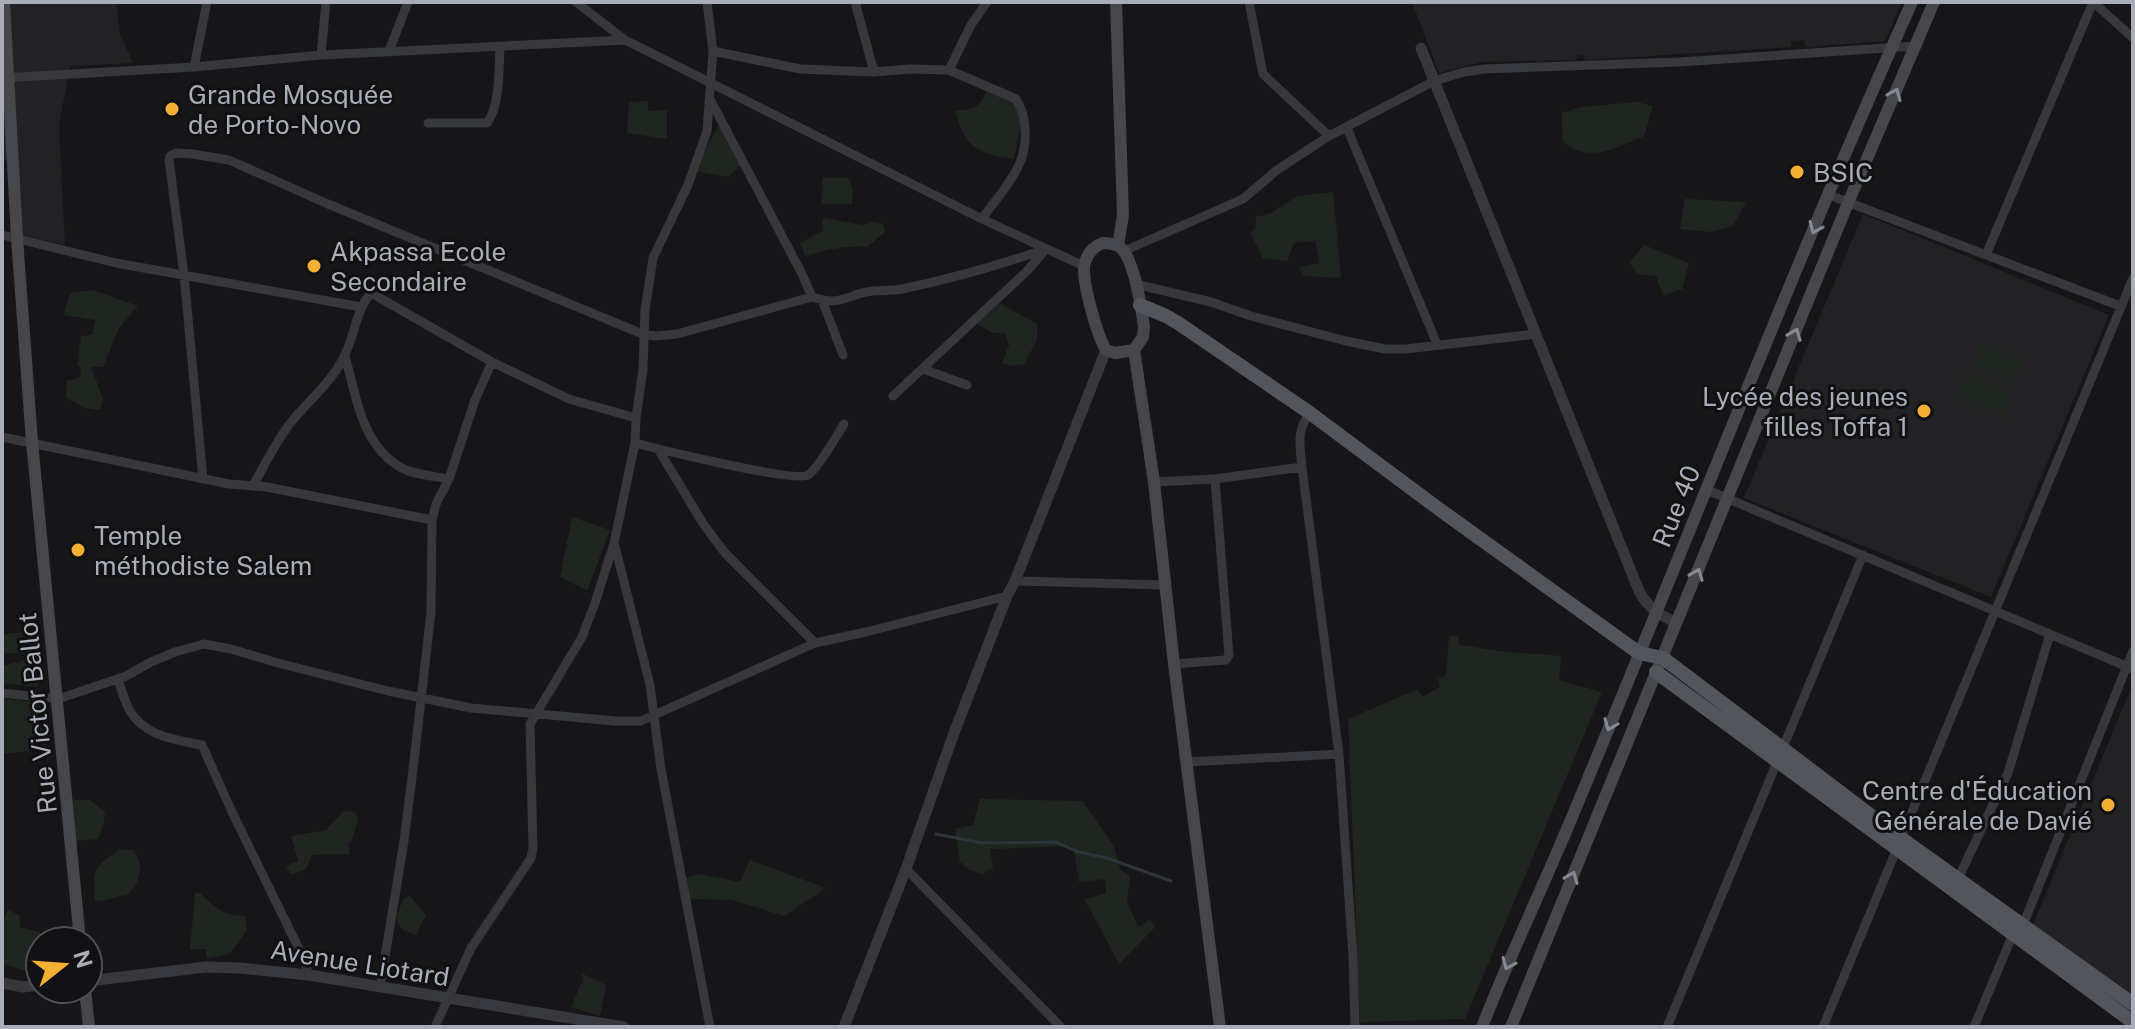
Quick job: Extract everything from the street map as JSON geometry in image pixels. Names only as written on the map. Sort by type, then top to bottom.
[{"type":"main road","name":"Rue Victor Ballot","points":[[4,2],[8,156],[79,925]]},
{"type":"main road","points":[[1116,2],[1123,215],[1121,248],[1132,268],[1143,319],[1143,337],[1134,350],[1154,482],[1220,1027]]},
{"type":"main road","name":"Rue 40","points":[[1482,1027],[1912,2]]},
{"type":"main road","name":"Rue 40","points":[[1511,1027],[1848,203],[1934,2]]},
{"type":"main road","points":[[1121,248],[1111,243],[1091,250],[1084,266],[1086,282],[1099,336],[1106,350],[1115,353],[1134,350]]},
{"type":"main road","points":[[1140,305],[1178,323],[1310,413],[1639,653],[1656,672],[1779,754],[1956,884],[2133,1024]]},
{"type":"main road","points":[[1639,653],[1663,658],[1779,754]]},
{"type":"main road","points":[[2018,933],[2133,1004]]},
{"type":"main road","points":[[87,1005],[89,1027]]},
{"type":"street","points":[[194,67],[207,2]]},
{"type":"street","points":[[321,55],[326,2]]},
{"type":"street","points":[[389,51],[408,2]]},
{"type":"street","points":[[576,2],[625,40],[982,219],[1084,266]]},
{"type":"street","points":[[435,1027],[471,948],[531,858],[530,724],[582,637],[614,543],[635,443],[643,369],[645,310],[653,258],[688,185],[707,131],[713,51],[707,2]]},
{"type":"street","points":[[855,2],[874,72]]},
{"type":"street","points":[[949,70],[971,25],[987,2]]},
{"type":"street","points":[[1249,2],[1263,74],[1329,136]]},
{"type":"street","points":[[1986,255],[2093,2],[2133,38]]},
{"type":"street","points":[[5,78],[194,67],[321,55],[625,40]]},
{"type":"street","points":[[1121,248],[1243,199],[1277,170],[1329,136],[1434,81],[1464,72],[1680,62],[1915,46]]},
{"type":"street","points":[[428,123],[487,123],[491,118],[498,82],[500,47]]},
{"type":"street","points":[[1421,48],[1639,591],[1656,613],[1677,623]]},
{"type":"street","points":[[713,51],[800,69],[874,72],[949,70],[1016,99],[1023,117],[1024,149],[1019,166],[982,219]]},
{"type":"street","points":[[709,98],[812,297]]},
{"type":"street","points":[[1347,128],[1437,344]]},
{"type":"street","points":[[203,479],[184,275],[169,160],[176,153],[229,160],[645,335],[677,334],[812,297],[839,301],[870,291],[902,289],[994,266],[1046,249]]},
{"type":"street","points":[[1829,195],[2120,306]]},
{"type":"street","points":[[2,235],[116,263],[361,307]]},
{"type":"street","points":[[893,396],[1027,271],[1046,249]]},
{"type":"street","points":[[1823,1027],[2133,278]]},
{"type":"street","points":[[1135,284],[1211,302],[1346,341],[1395,349],[1536,334]]},
{"type":"street","points":[[253,486],[289,425],[327,385],[345,356],[361,307],[369,295],[377,295],[492,362],[569,399],[636,418]]},
{"type":"street","points":[[822,300],[843,355]]},
{"type":"street","points":[[844,1027],[1007,596],[1106,350]]},
{"type":"street","points":[[345,356],[358,406],[375,443],[400,467],[449,479]]},
{"type":"street","points":[[380,987],[404,841],[431,612],[432,520],[475,400],[492,362]]},
{"type":"street","points":[[923,369],[967,385]]},
{"type":"street","points":[[1310,413],[1300,431],[1302,467],[1339,754],[1355,1027]]},
{"type":"street","points":[[635,443],[753,470],[801,477],[810,473],[844,424]]},
{"type":"street","points":[[2,437],[203,479],[432,520]]},
{"type":"street","points":[[658,449],[704,525],[725,553],[815,643]]},
{"type":"street","points":[[1154,482],[1215,479],[1302,467]]},
{"type":"street","points":[[1174,664],[1226,660],[1229,655],[1215,479]]},
{"type":"street","points":[[1707,490],[2130,668]]},
{"type":"street","points":[[614,543],[650,685],[664,783],[710,1027]]},
{"type":"street","points":[[1667,1027],[1863,555]]},
{"type":"street","points":[[1015,581],[1166,585]]},
{"type":"street","points":[[2,693],[58,699],[118,679],[175,652],[204,644],[388,691],[471,708],[641,721],[815,643],[1007,596]]},
{"type":"street","points":[[1956,884],[2008,773],[2050,634]]},
{"type":"street","points":[[1974,1027],[2018,933],[2130,668],[2133,651]]},
{"type":"street","points":[[118,679],[135,718],[163,738],[202,745],[309,975]]},
{"type":"street","points":[[1187,762],[1339,754]]},
{"type":"street","points":[[906,869],[1061,1027]]},
{"type":"street","name":"Avenue Liotard","points":[[104,979],[206,967],[240,968],[309,975],[624,1027]]},
{"type":"street","points":[[2,983],[24,987]]},
{"type":"shaded area","points":[[2,2],[116,2],[120,34],[133,63],[70,66],[59,126],[65,245],[21,235],[18,160],[2,160]]},
{"type":"shaded area","points":[[1412,2],[1902,2],[1885,41],[1806,47],[1804,40],[1791,41],[1791,47],[1585,60],[1584,56],[1578,55],[1576,60],[1483,62],[1439,73]]},
{"type":"shaded area","points":[[988,88],[1016,99],[1021,124],[1014,159],[991,155],[975,147],[959,123],[955,111],[976,106]]},
{"type":"shaded area","points":[[648,101],[648,111],[667,110],[667,139],[627,133],[629,102]]},
{"type":"shaded area","points":[[1637,102],[1653,106],[1644,136],[1613,149],[1593,153],[1573,149],[1563,142],[1561,113],[1581,107]]},
{"type":"shaded area","points":[[721,122],[743,162],[729,177],[693,171]]},
{"type":"shaded area","points":[[823,178],[848,178],[853,189],[852,204],[821,204]]},
{"type":"shaded area","points":[[1333,192],[1341,278],[1303,276],[1299,267],[1320,263],[1315,241],[1294,243],[1287,261],[1263,258],[1250,233],[1255,229],[1256,217],[1271,213],[1297,196]]},
{"type":"shaded area","points":[[1685,199],[1746,202],[1733,226],[1711,232],[1680,229]]},
{"type":"shaded area","name":"Lycée des jeunes filles Toffa 1","points":[[1863,214],[2109,315],[1991,597],[1744,498]]},
{"type":"shaded area","points":[[823,218],[863,225],[874,222],[883,224],[885,232],[867,247],[836,248],[805,256],[800,243],[822,231]]},
{"type":"shaded area","points":[[1644,245],[1689,263],[1682,289],[1663,296],[1656,276],[1637,274],[1630,262]]},
{"type":"shaded area","points":[[93,290],[138,306],[119,328],[103,367],[91,367],[103,399],[100,410],[85,408],[66,398],[67,381],[80,377],[81,368],[77,366],[81,336],[92,335],[95,320],[64,315],[70,293]]},
{"type":"shaded area","points":[[994,300],[1037,324],[1037,340],[1024,364],[1012,366],[1002,363],[1009,345],[1005,333],[993,333],[973,322]]},
{"type":"shaded area","points":[[1982,344],[2021,359],[2012,382],[1973,367]]},
{"type":"shaded area","points":[[1963,370],[2015,391],[2005,417],[1953,396]]},
{"type":"shaded area","points":[[572,517],[610,530],[587,591],[560,577]]},
{"type":"shaded area","points":[[34,632],[38,687],[2,683],[2,666],[26,660],[26,654],[5,653],[2,636]]},
{"type":"shaded area","points":[[1449,636],[1458,636],[1460,645],[1561,656],[1559,680],[1602,692],[1465,1019],[1360,1022],[1348,719],[1418,689],[1422,697],[1440,687],[1438,679],[1446,675]]},
{"type":"shaded area","name":"Centre d'Éducation Générale de Davié","points":[[2133,683],[2133,998],[2032,927]]},
{"type":"shaded area","points":[[2,698],[39,703],[48,739],[44,749],[2,754]]},
{"type":"shaded area","points":[[980,799],[1083,801],[1114,846],[1120,869],[1130,876],[1127,901],[1138,927],[1150,920],[1155,927],[1119,964],[1085,900],[1106,893],[1105,879],[1079,882],[1073,846],[990,849],[993,868],[982,874],[970,870],[960,862],[955,829],[973,825]]},
{"type":"shaded area","points":[[71,800],[90,800],[105,812],[98,839],[75,841]]},
{"type":"shaded area","points":[[344,811],[355,812],[358,820],[348,844],[350,854],[312,855],[306,869],[291,875],[286,866],[298,861],[291,836],[326,830]]},
{"type":"shaded area","points":[[120,849],[134,850],[137,856],[140,874],[136,885],[128,895],[95,901],[97,870]]},
{"type":"shaded area","points":[[750,860],[826,888],[784,916],[732,900],[687,899],[681,879],[700,874],[740,882]]},
{"type":"shaded area","points":[[195,893],[200,893],[226,913],[246,916],[247,930],[230,954],[207,958],[206,949],[190,949]]},
{"type":"shaded area","points":[[410,896],[426,915],[416,935],[402,930],[396,918],[403,899]]},
{"type":"shaded area","points":[[8,909],[20,916],[20,927],[24,928],[24,970],[2,963],[2,925]]},
{"type":"shaded area","points":[[581,973],[606,985],[600,1016],[571,1007],[583,979]]},
{"type":"waterway","points":[[936,834],[982,843],[1055,842],[1171,881]]},
{"type":"place","name":"Grande Mosquée de Porto-Novo","points":[[172,109]]},
{"type":"place","name":"BSIC","points":[[1797,172]]},
{"type":"place","name":"Akpassa Ecole Secondaire","points":[[314,266]]},
{"type":"place","name":"Lycée des jeunes filles Toffa 1","points":[[1924,411]]},
{"type":"place","name":"Temple méthodiste Salem","points":[[78,550]]},
{"type":"place","name":"Centre d'Éducation Générale de Davié","points":[[2108,805]]}]
